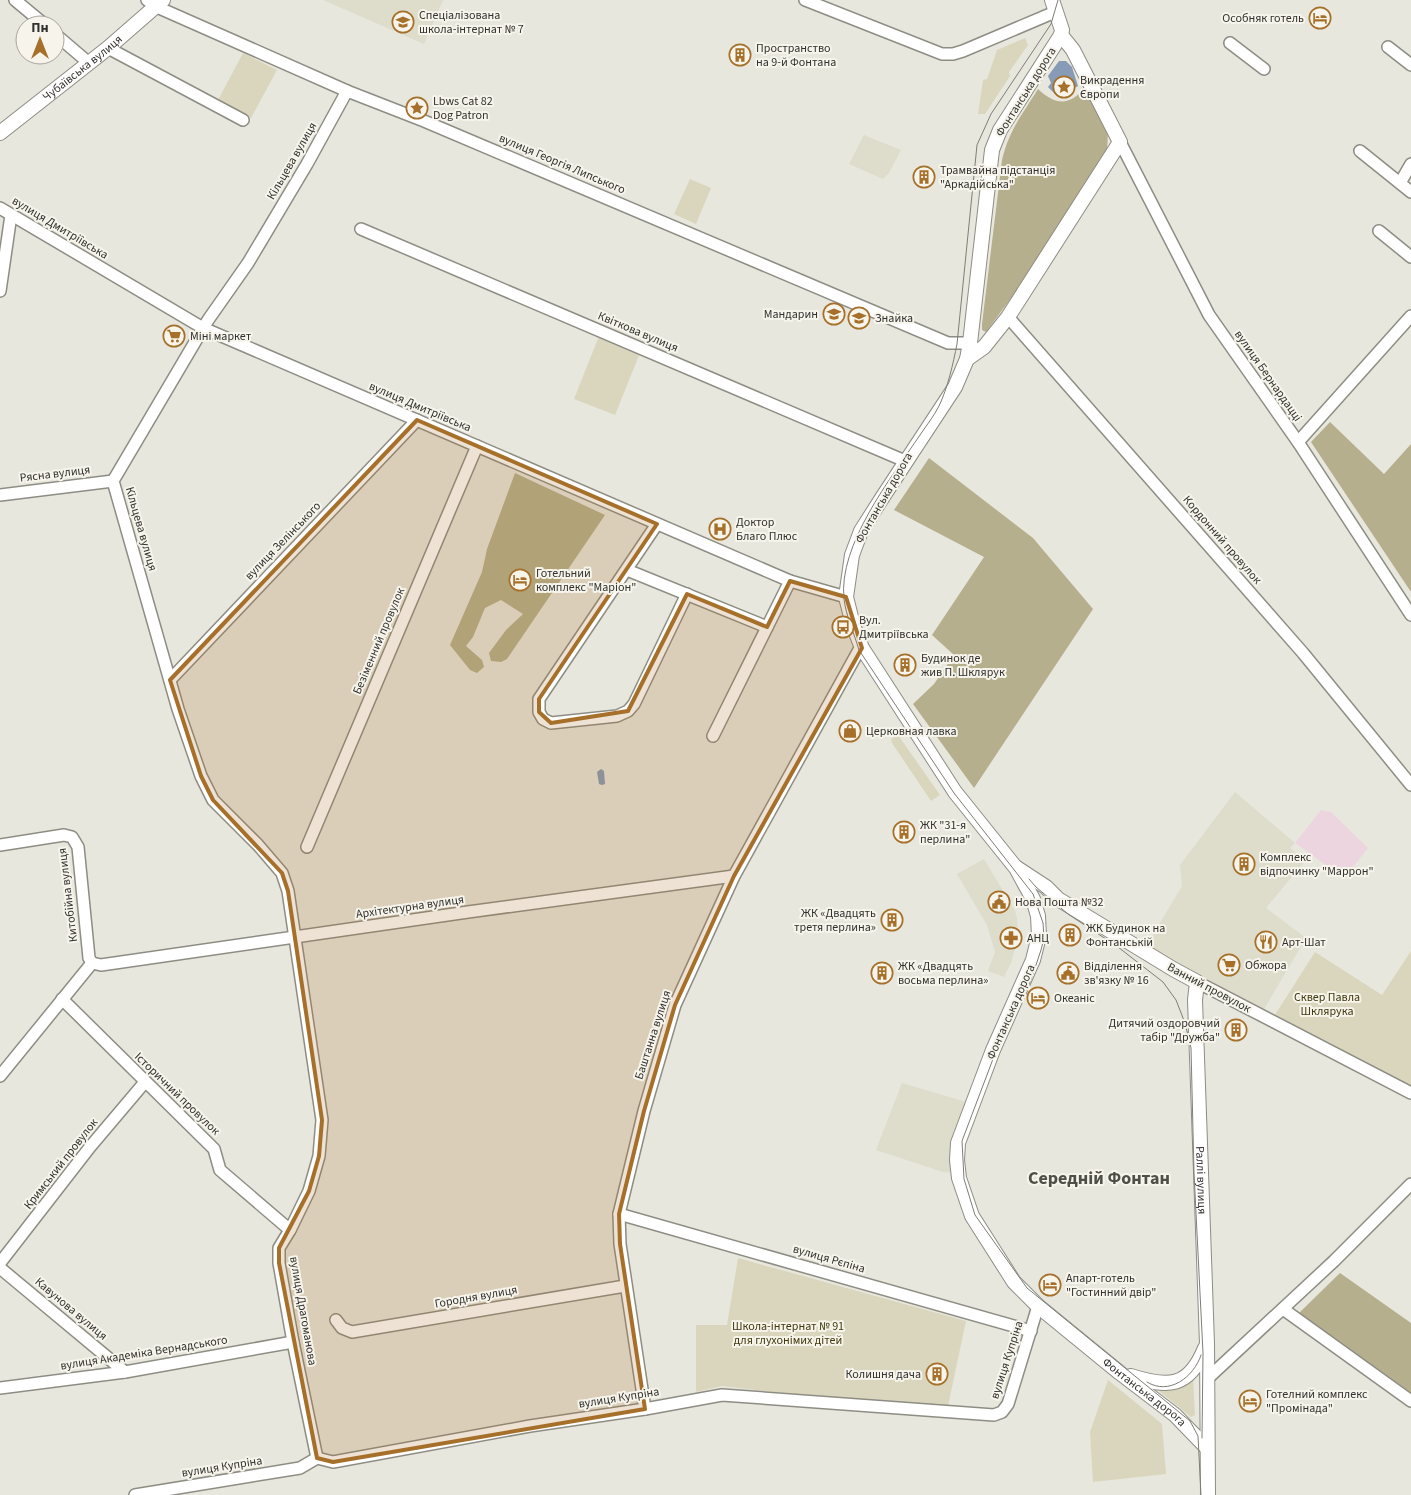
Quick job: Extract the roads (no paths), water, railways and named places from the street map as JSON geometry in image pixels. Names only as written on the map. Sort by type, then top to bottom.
[{"type":"main road","name":"Чубаївська вулиця","points":[[0,134],[108,48],[156,2]]},
{"type":"main road","name":"Фонтанська дорога","points":[[1054,6],[1062,30],[1061,35],[1000,130],[992,150],[975,341],[955,387],[861,531],[852,555],[846,597],[853,625],[862,648],[955,792],[1016,868],[1033,899],[1038,916],[1039,936],[1033,960],[990,1060],[958,1142],[957,1160],[962,1186],[972,1216],[1014,1282],[1038,1306],[1175,1415],[1206,1447]]},
{"type":"main road","name":"Фонтанська дорога","points":[[975,341],[1008,316],[1120,142],[1073,50],[1061,35]]},
{"type":"main road","name":"Ванний провулок","points":[[1016,868],[1046,887],[1058,899],[1196,982]]},
{"type":"main road","points":[[1036,909],[1039,898],[1044,896],[1058,899]]},
{"type":"main road","name":"Раллі вулиця","points":[[1196,982],[1195,1000],[1207,1344],[1206,1447]]},
{"type":"main road","points":[[1120,1373],[1152,1383],[1164,1384],[1182,1380],[1196,1367],[1207,1344]]},
{"type":"main road","points":[[1206,1447],[1208,1495]]},
{"type":"street","points":[[15,0],[33,15]]},
{"type":"street","points":[[805,0],[829,5],[931,50],[947,54],[963,51],[1054,6]]},
{"type":"street","name":"вулиця Георгія Липського","points":[[156,2],[347,92],[433,124],[948,343],[975,341]]},
{"type":"street","points":[[65,43],[89,63]]},
{"type":"street","points":[[1230,43],[1264,69]]},
{"type":"street","points":[[1388,47],[1411,65]]},
{"type":"street","points":[[108,48],[243,120]]},
{"type":"street","name":"Кільцева вулиця","points":[[295,937],[288,891],[282,873],[258,845],[213,800],[201,776],[178,709],[113,481],[203,328],[248,263],[347,92]]},
{"type":"street","name":"вулиця Бернардацці","points":[[1120,142],[1209,315],[1298,442],[1411,615]]},
{"type":"street","points":[[1360,151],[1411,192]]},
{"type":"street","points":[[1400,183],[1411,164]]},
{"type":"street","name":"вулиця Дмитріївська","points":[[0,208],[203,328],[790,581],[846,597]]},
{"type":"street","points":[[0,291],[11,214]]},
{"type":"street","name":"Квіткова вулиця","points":[[361,229],[905,461]]},
{"type":"street","points":[[1380,231],[1411,257]]},
{"type":"street","name":"Кордонний провулок","points":[[1008,316],[1303,653],[1411,785]]},
{"type":"street","points":[[1298,442],[1411,316]]},
{"type":"street","name":"вулиця Зелінського","points":[[170,680],[417,420]]},
{"type":"street","name":"Безіменний провулок","points":[[307,847],[477,446]]},
{"type":"street","name":"Рясна вулиця","points":[[0,495],[113,481]]},
{"type":"street","points":[[657,524],[539,699],[539,712],[543,719],[551,723],[617,716],[628,711],[634,704],[687,594]]},
{"type":"street","points":[[627,570],[767,627]]},
{"type":"street","points":[[713,736],[790,581]]},
{"type":"street","name":"Баштанна вулиця","points":[[645,1409],[625,1286],[619,1214],[644,1110],[675,1005],[734,876],[859,650],[862,648]]},
{"type":"street","name":"Китобійна вулиця","points":[[0,845],[64,835],[75,840],[78,847],[89,958],[92,963]]},
{"type":"street","name":"Архітектурна вулиця","points":[[92,963],[101,966],[734,876]]},
{"type":"street","name":"вулиця Драгоманова","points":[[295,937],[322,1120],[319,1156],[309,1191],[279,1248],[279,1263],[317,1458]]},
{"type":"street","points":[[0,1076],[92,963]]},
{"type":"street","name":"Ванний провулок","points":[[1196,982],[1411,1093]]},
{"type":"street","name":"Історичний провулок","points":[[62,998],[214,1150],[220,1170],[290,1230]]},
{"type":"street","name":"Кримський провулок","points":[[0,1264],[90,1147],[144,1082]]},
{"type":"street","points":[[1207,1379],[1334,1261],[1411,1184]]},
{"type":"street","points":[[309,1191],[312,1203]]},
{"type":"street","name":"вулиця Рєпіна","points":[[619,1214],[1031,1331]]},
{"type":"street","name":"Кавунова вулиця","points":[[0,1268],[124,1372]]},
{"type":"street","name":"Городня вулиця","points":[[336,1320],[342,1328],[352,1332],[625,1286]]},
{"type":"street","name":"вулиця Купріна","points":[[134,1495],[300,1468],[317,1458],[333,1462],[530,1426],[645,1409],[722,1395],[994,1415],[1002,1412],[1008,1404],[1038,1306]]},
{"type":"street","points":[[1283,1309],[1411,1401]]},
{"type":"street","name":"вулиця Академіка Вернадського","points":[[0,1388],[124,1372],[293,1342]]},
{"type":"water","points":[[1059,61],[1066,61],[1072,67],[1078,86],[1057,96],[1048,87],[1051,83],[1048,76]]},
{"type":"water","points":[[601,769],[604,771],[605,784],[602,785],[599,784],[597,772]]},
{"type":"tram line","points":[[1058,0],[1051,24],[991,114],[977,145],[957,344],[948,383],[937,410],[882,492],[858,535],[849,557],[844,578],[844,599],[848,618],[859,650],[954,793],[1033,894],[1043,923],[1044,938],[1031,980],[993,1059],[962,1141],[964,1179],[975,1215],[1027,1288],[1190,1421],[1198,1436],[1201,1495]]},
{"type":"tram line","points":[[1029,879],[1068,914],[1118,947],[1163,982],[1176,1000],[1185,1023],[1191,1048],[1194,1173],[1203,1353],[1202,1438]]},
{"type":"tram line","points":[[1147,1382],[1155,1386],[1164,1387],[1180,1382],[1193,1370],[1201,1355]]},
{"type":"place","name":"Особняк готель","points":[[1320,18]]},
{"type":"place","name":"Спеціалізована школа-інтернат № 7","points":[[403,22]]},
{"type":"place","name":"Пространство на 9-й Фонтана","points":[[740,55]]},
{"type":"place","name":"Викрадення Європи","points":[[1064,87]]},
{"type":"place","name":"Lbws Cat 82 Dog Patron","points":[[417,108]]},
{"type":"place","name":"Трамвайна підстанція \"Аркадійська\"","points":[[924,177]]},
{"type":"place","name":"Мандарин","points":[[834,314]]},
{"type":"place","name":"Знайка","points":[[859,318]]},
{"type":"place","name":"Міні маркет","points":[[174,336]]},
{"type":"place","name":"Доктор Благо Плюс","points":[[720,529]]},
{"type":"place","name":"Готельний комплекс \"Маріон\"","points":[[520,580]]},
{"type":"place","name":"Вул. Дмитріївська","points":[[843,627]]},
{"type":"place","name":"Будинок де жив П. Шклярук","points":[[905,665]]},
{"type":"place","name":"Церковная лавка","points":[[850,731]]},
{"type":"place","name":"ЖК \"31-я перлина\"","points":[[904,832]]},
{"type":"place","name":"Комплекс відпочинку \"Маррон\"","points":[[1244,864]]},
{"type":"place","name":"Нова Пошта №32","points":[[999,902]]},
{"type":"place","name":"ЖК «Двадцять третя перлина»","points":[[892,920]]},
{"type":"place","name":"ЖК Будинок на Фонтанській","points":[[1070,935]]},
{"type":"place","name":"АНЦ","points":[[1011,938]]},
{"type":"place","name":"Арт-Шат","points":[[1266,942]]},
{"type":"place","name":"Обжора","points":[[1229,965]]},
{"type":"place","name":"ЖК «Двадцять восьма перлина»","points":[[882,973]]},
{"type":"place","name":"Відділення зв'язку № 16","points":[[1068,973]]},
{"type":"place","name":"Океаніс","points":[[1038,998]]},
{"type":"place","name":"Дитячий оздоровчий табір \"Дружба\"","points":[[1236,1030]]},
{"type":"place","name":"Апарт-готель \"Гостинний двір\"","points":[[1050,1285]]},
{"type":"place","name":"Колишня дача","points":[[937,1374]]},
{"type":"place","name":"Готелний комплекс \"Промінада\"","points":[[1250,1401]]},
{"type":"district","name":"Середній Фонтан","points":[[1099,1178]]},
{"type":"park label","name":"Сквер Павла Шклярука","points":[[1327,1004]]},
{"type":"park label","name":"Школа-інтернат № 91 для глухонімих дітей","points":[[788,1333]]}]
